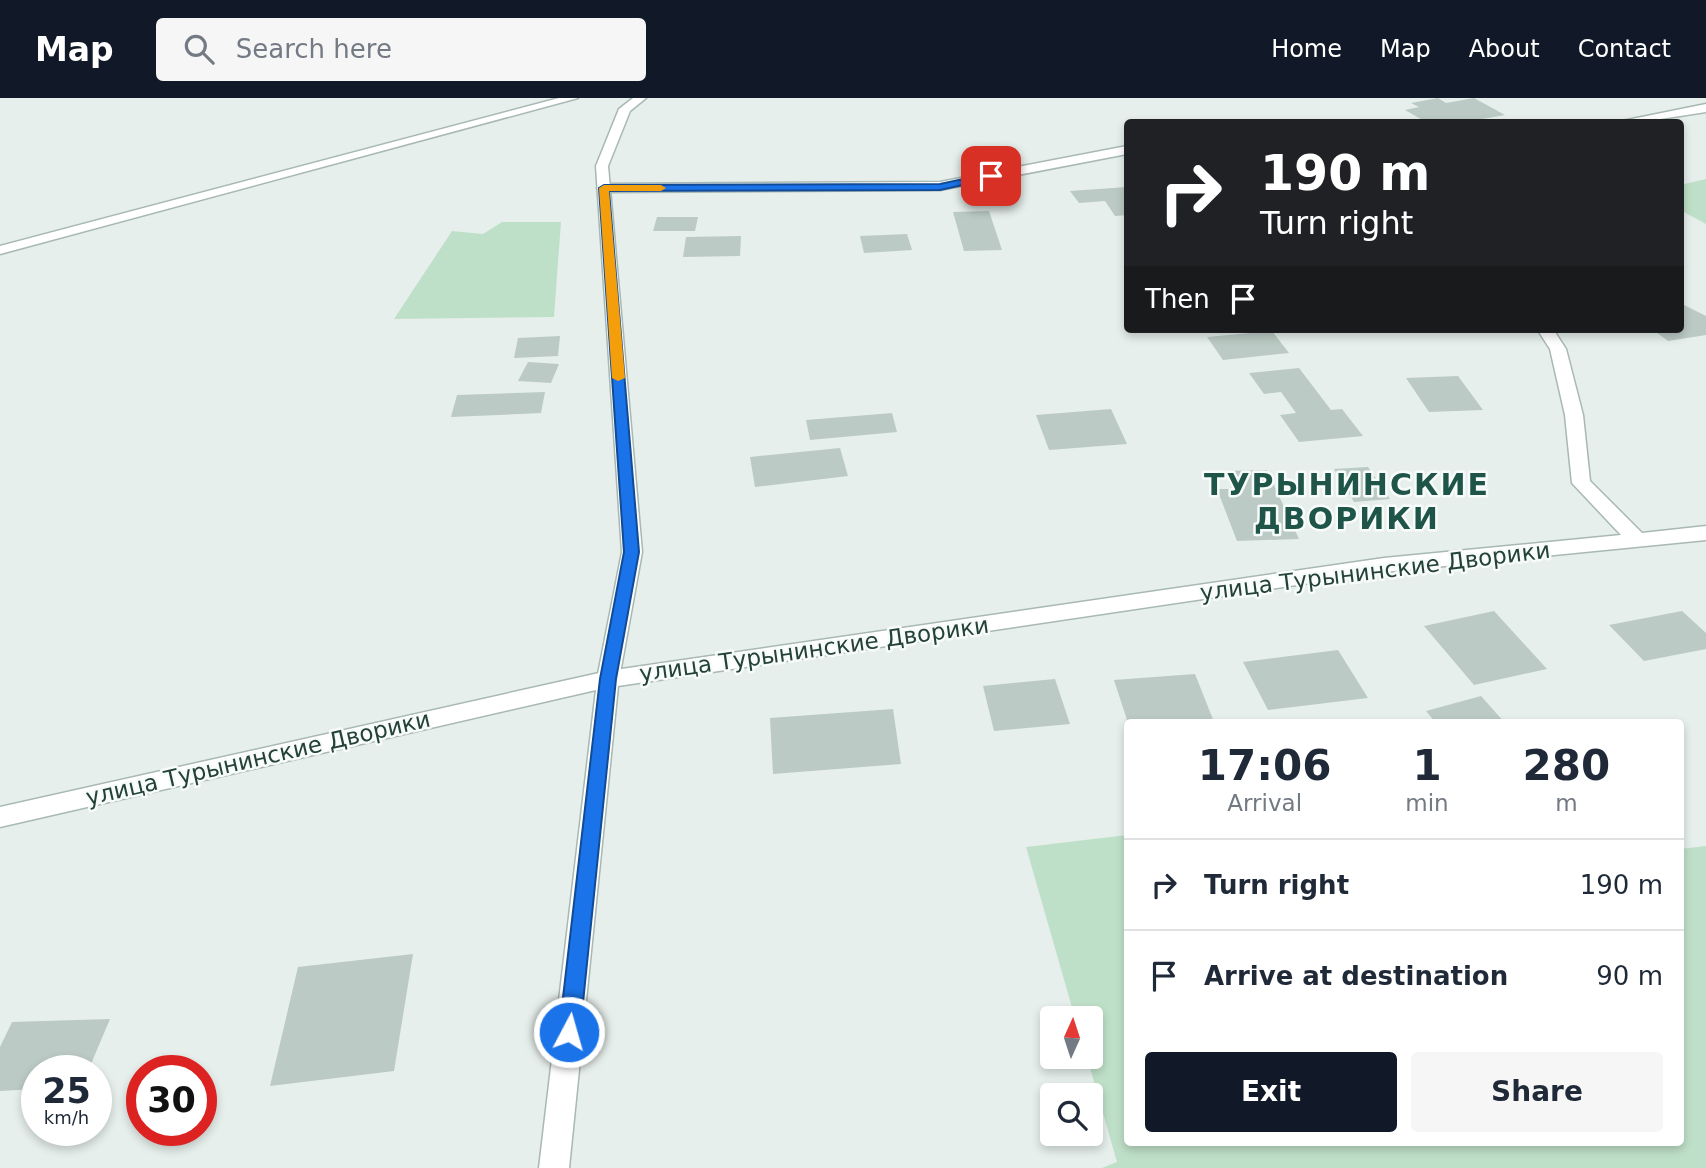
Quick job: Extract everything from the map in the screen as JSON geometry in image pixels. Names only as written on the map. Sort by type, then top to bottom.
[{"type":"street","points":[[0,250],[572,98]]},
{"type":"street","points":[[554,1168],[608,679],[632,552],[602,166],[625,109],[640,98]]},
{"type":"street","points":[[1641,119],[1706,108]]},
{"type":"street","points":[[604,188],[940,187],[1124,151]]},
{"type":"street","points":[[1548,333],[1558,349],[1574,415],[1581,483],[1637,540]]},
{"type":"street","name":"улица Турынинские Дворики","points":[[0,817],[608,679],[1384,565],[1706,533]]},
{"type":"green space","points":[[1706,179],[1706,224],[1684,212],[1684,184]]},
{"type":"green space","points":[[502,222],[561,222],[554,317],[394,319],[452,231],[483,234]]},
{"type":"green space","points":[[1124,835],[1124,1146],[1684,1146],[1684,849],[1706,846],[1706,1168],[1102,1168],[1117,1162],[1103,1113],[1103,1083],[1094,1083],[1090,1069],[1103,1069],[1103,1006],[1072,1006],[1026,847]]},
{"type":"building","points":[[1438,98],[1446,103],[1474,98],[1505,115],[1482,119],[1421,119],[1405,110],[1419,107],[1411,103]]},
{"type":"building","points":[[1124,187],[1124,215],[1115,216],[1105,201],[1079,203],[1070,191]]},
{"type":"building","points":[[989,211],[1002,250],[964,251],[953,212]]},
{"type":"building","points":[[657,217],[698,217],[695,231],[653,231]]},
{"type":"building","points":[[907,234],[912,250],[864,253],[860,236]]},
{"type":"building","points":[[741,236],[740,256],[683,257],[686,237]]},
{"type":"building","points":[[1684,305],[1706,316],[1706,335],[1668,341],[1657,333],[1684,333]]},
{"type":"building","points":[[1274,333],[1289,353],[1223,360],[1207,337]]},
{"type":"building","points":[[560,336],[558,356],[514,358],[518,338]]},
{"type":"building","points":[[528,362],[559,364],[551,383],[518,381]]},
{"type":"building","points":[[1299,368],[1331,410],[1342,409],[1363,436],[1299,442],[1280,415],[1296,413],[1281,392],[1264,394],[1249,373]]},
{"type":"building","points":[[1458,376],[1483,410],[1429,412],[1406,378]]},
{"type":"building","points":[[545,392],[541,413],[451,417],[457,395]]},
{"type":"building","points":[[1111,409],[1127,444],[1049,450],[1036,415]]},
{"type":"building","points":[[892,413],[897,432],[810,440],[806,420]]},
{"type":"building","points":[[840,448],[848,476],[755,487],[750,457]]},
{"type":"building","points":[[1368,467],[1390,499],[1354,502],[1334,469]]},
{"type":"building","points":[[1267,470],[1299,539],[1237,541],[1217,489],[1232,489],[1225,471]]},
{"type":"building","points":[[1494,611],[1547,669],[1474,685],[1424,626]]},
{"type":"building","points":[[1682,611],[1706,633],[1706,649],[1644,661],[1609,625]]},
{"type":"building","points":[[1338,650],[1368,698],[1268,710],[1243,662]]},
{"type":"building","points":[[1195,674],[1213,719],[1127,719],[1114,680]]},
{"type":"building","points":[[1055,679],[1070,724],[994,731],[983,686]]},
{"type":"building","points":[[1481,696],[1501,719],[1433,719],[1426,711]]},
{"type":"building","points":[[893,709],[901,764],[773,774],[770,718]]},
{"type":"building","points":[[413,954],[394,1071],[270,1086],[298,967]]},
{"type":"building","points":[[110,1019],[95,1055],[21,1055],[21,1090],[0,1091],[0,1047],[12,1022]]},
{"type":"slow traffic","points":[[618,378],[604,188],[661,188]]},
{"type":"district","name":"ТУРЫНИНСКИЕ ДВОРИКИ","points":[[1347,501]]},
{"type":"route","points":[[569,1032],[608,679],[632,552],[604,188],[940,187],[991,176]]}]
